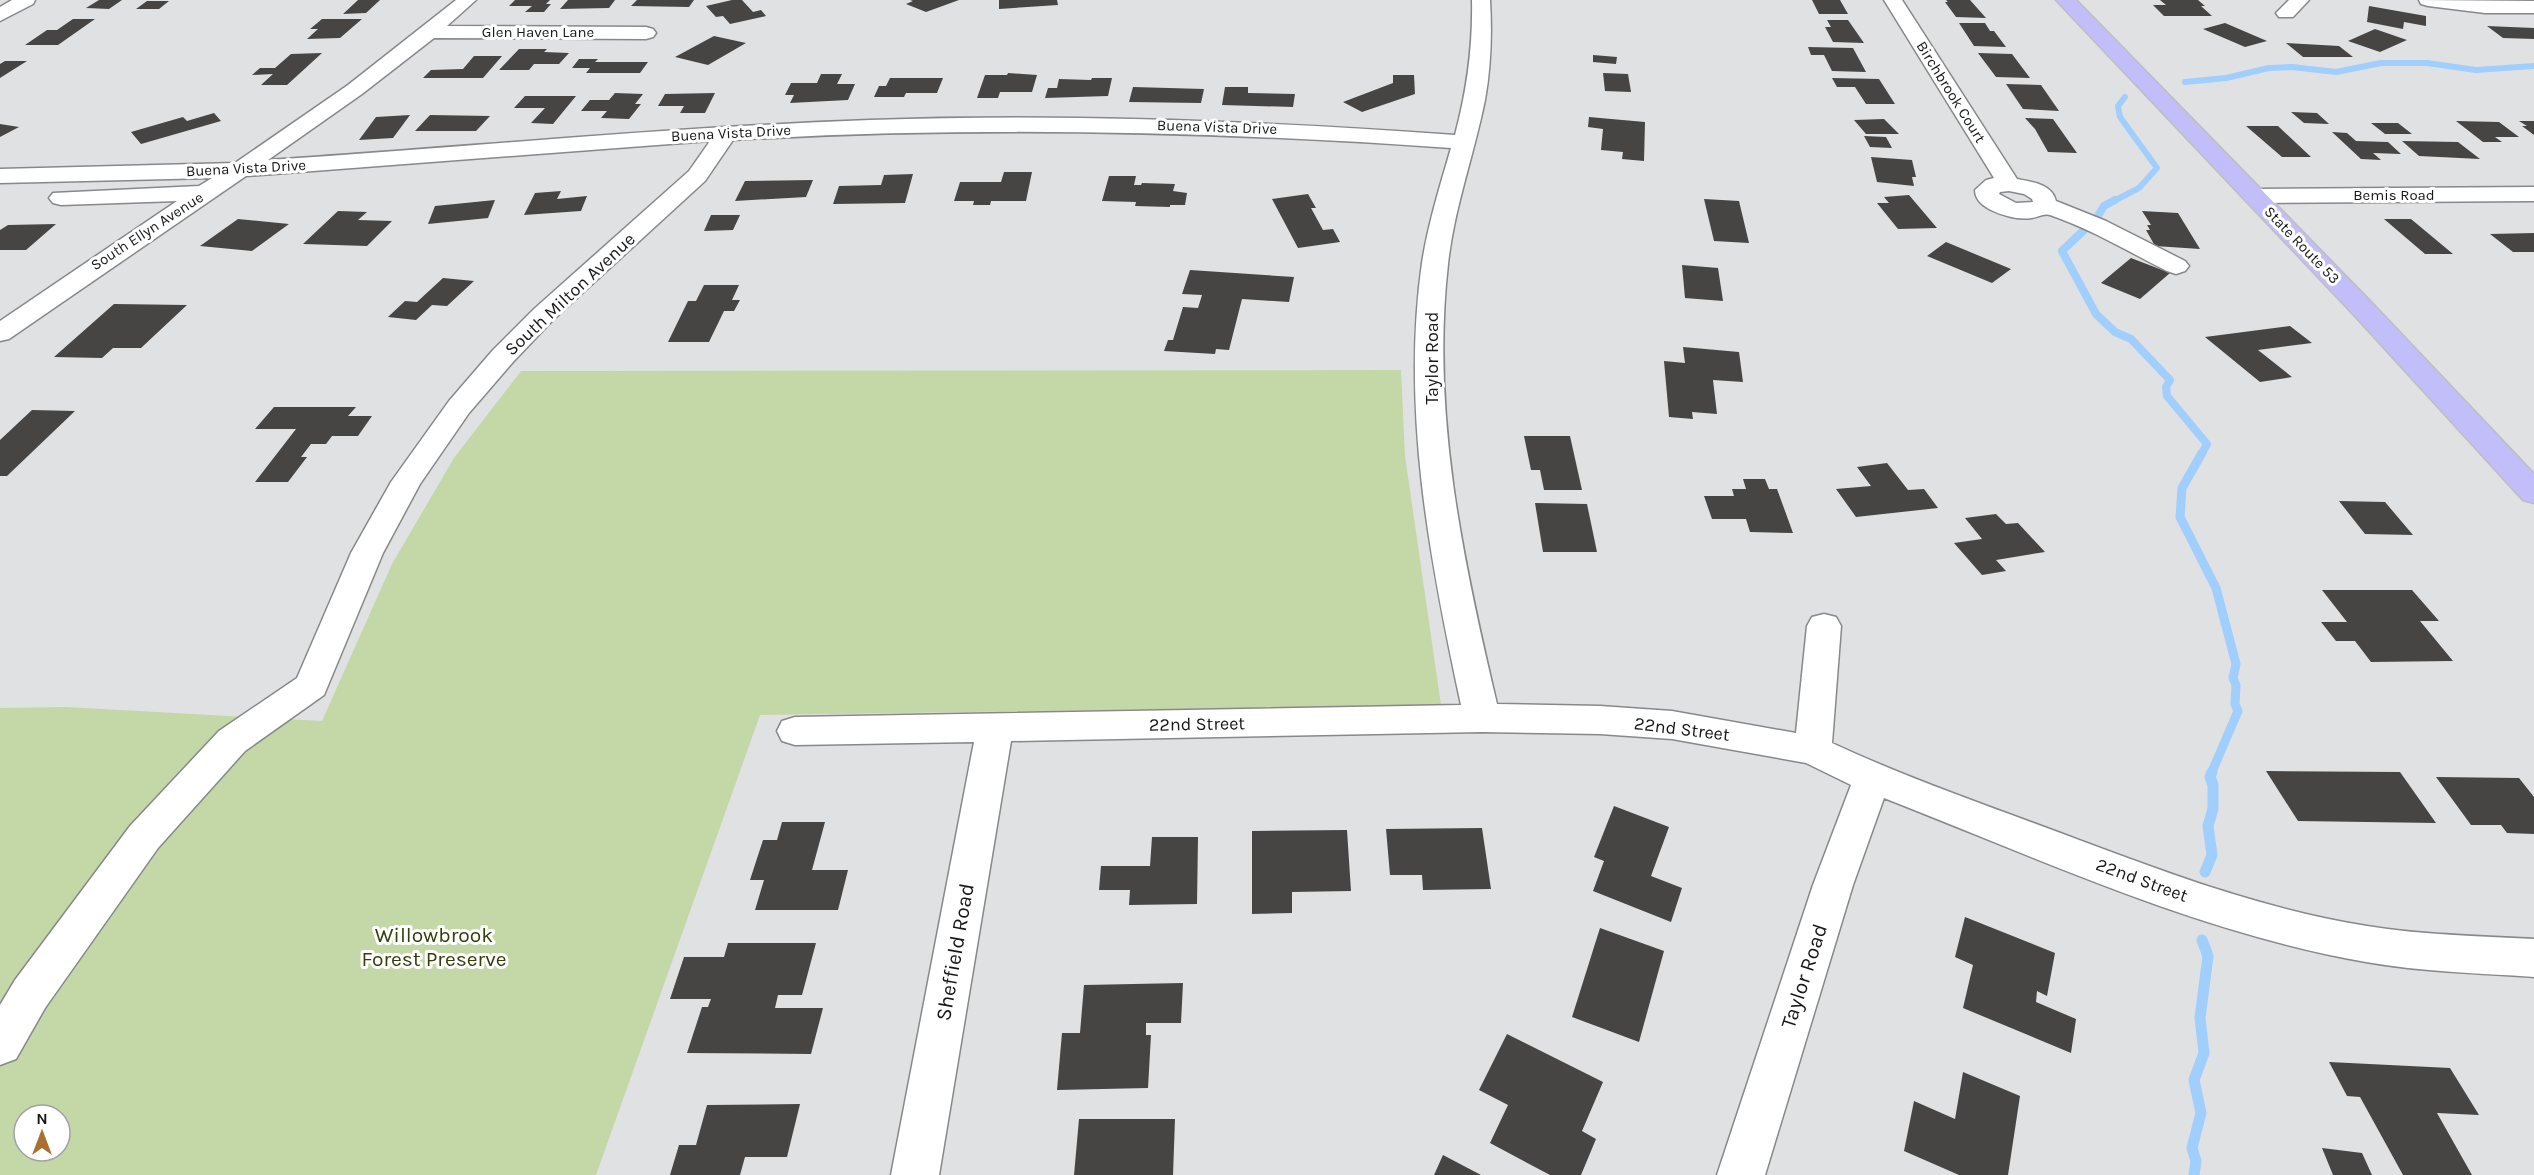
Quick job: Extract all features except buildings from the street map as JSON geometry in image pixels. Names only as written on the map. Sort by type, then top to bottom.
[{"type":"main road","name":"State Route 53","points":[[2066,0],[2255,196],[2534,493]]},
{"type":"street","points":[[0,15],[26,0]]},
{"type":"street","name":"South Ellyn Avenue","points":[[0,333],[103,259],[345,98],[467,0]]},
{"type":"street","name":"Taylor Road","points":[[1481,0],[1482,60],[1473,107],[1444,211],[1436,260],[1431,316],[1430,374],[1434,451],[1444,534],[1460,624],[1482,718]]},
{"type":"street","name":"Birchbrook Court","points":[[1893,0],[2008,184],[1994,185],[1987,190],[1987,196],[1996,204],[2018,211],[2032,211],[2045,205],[2097,226],[2176,267]]},
{"type":"street","points":[[2286,13],[2300,0]]},
{"type":"street","points":[[2428,0],[2485,7],[2534,7]]},
{"type":"street","name":"Glen Haven Lane","points":[[430,32],[646,33]]},
{"type":"street","name":"Buena Vista Drive","points":[[39,198],[204,193],[720,143]]},
{"type":"street","name":"Buena Vista Drive","points":[[0,177],[238,170],[720,143],[1093,143],[1328,153],[1460,152]]},
{"type":"street","name":"South Milton Avenue","points":[[0,1045],[30,994],[144,837],[232,741],[311,686],[367,553],[400,492],[434,440],[503,356],[543,315],[697,176],[720,143]]},
{"type":"street","name":"Bemis Road","points":[[2255,196],[2534,194]]},
{"type":"street","points":[[1813,750],[1824,626]]},
{"type":"street","name":"22nd Street","points":[[795,731],[1482,718],[1600,720],[1672,725],[1813,750],[1872,778],[2168,891],[2262,920],[2365,944],[2423,952],[2534,958]]},
{"type":"street","name":"Sheffield Road","points":[[915,1175],[995,728]]},
{"type":"street","name":"Taylor Road","points":[[1741,1175],[1833,885],[1872,778]]},
{"type":"green space","name":"Willowbrook Forest Preserve","points":[[1401,370],[1405,456],[1441,705],[760,715],[596,1175],[0,1175],[0,708],[66,707],[322,721],[392,564],[454,458],[521,371]]},
{"type":"waterway","points":[[2185,82],[2226,78],[2269,68],[2292,67],[2336,72],[2381,63],[2427,63],[2476,70],[2534,66]]},
{"type":"waterway","points":[[2112,202],[2139,188],[2157,168],[2120,117],[2118,106],[2125,97]]},
{"type":"waterway","points":[[2096,219],[2104,206],[2115,200]]},
{"type":"waterway","points":[[2084,230],[2062,251],[2096,314],[2115,332],[2131,339],[2170,380],[2166,387],[2167,396],[2207,444],[2201,455]]},
{"type":"waterway","points":[[2202,453],[2182,488],[2180,517],[2216,588],[2236,664],[2233,678],[2236,685],[2235,704],[2238,711],[2211,774]]},
{"type":"waterway","points":[[2205,872],[2212,855],[2208,826],[2213,809],[2213,785],[2210,777],[2212,772]]},
{"type":"waterway","points":[[2194,1175],[2196,1161],[2192,1148],[2201,1113],[2194,1080],[2204,1053],[2200,1018],[2208,956],[2202,940]]}]
